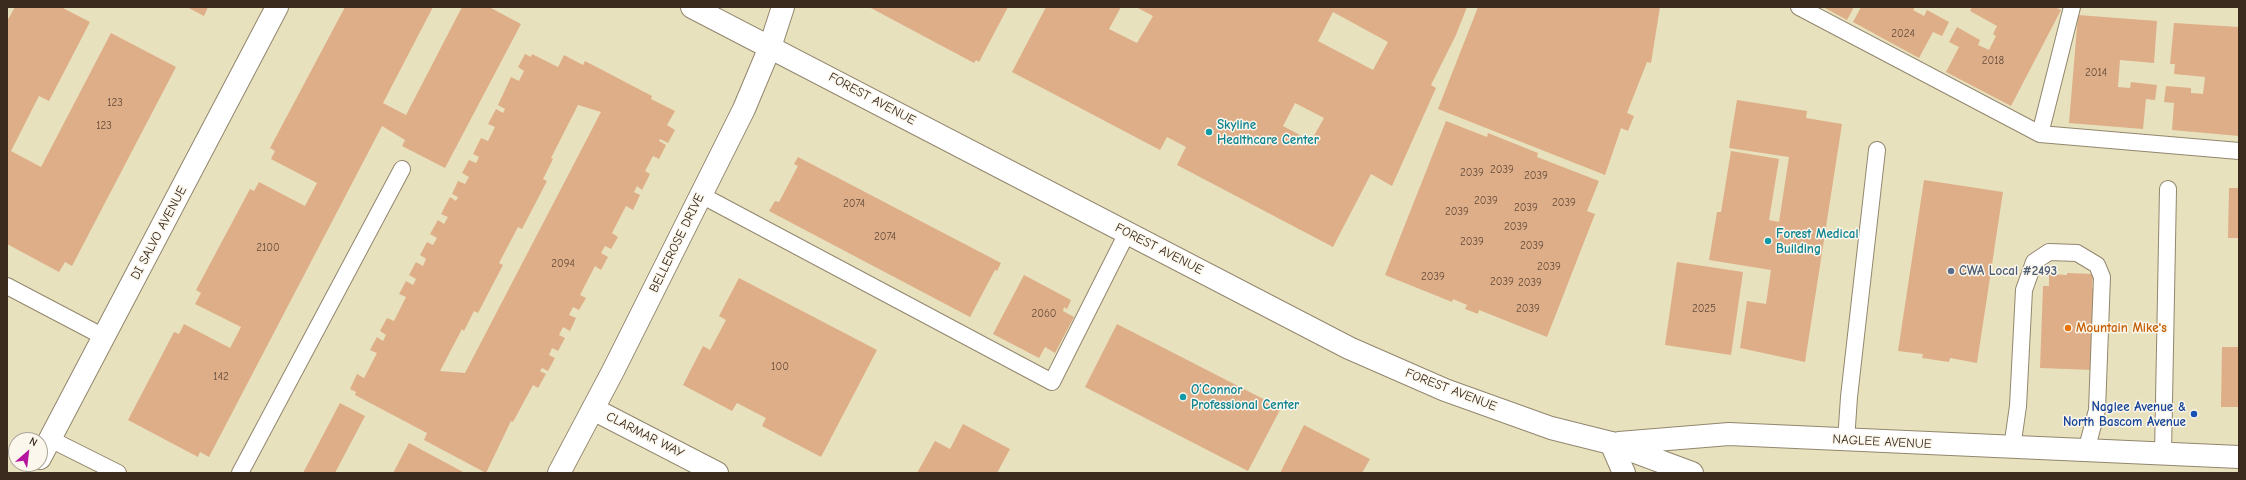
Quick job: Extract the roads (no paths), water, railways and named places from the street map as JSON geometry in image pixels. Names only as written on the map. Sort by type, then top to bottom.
[{"type":"main road","name":"DI SALVO AVENUE","points":[[48,443],[277,7]]},
{"type":"main road","name":"FOREST AVENUE","points":[[692,7],[770,48],[804,63],[1127,233],[1350,348],[1445,390],[1551,428],[1611,443]]},
{"type":"main road","name":"BELLEROSE DRIVE","points":[[559,473],[593,409],[744,109],[770,48],[783,7]]},
{"type":"main road","name":"CLARMAR WAY","points":[[593,409],[717,473]]},
{"type":"main road","name":"NAGLEE AVENUE","points":[[1611,443],[1729,434],[1846,441],[2239,457]]},
{"type":"main road","points":[[1611,443],[1612,473]]},
{"type":"main road","points":[[1611,443],[1624,473]]},
{"type":"main road","points":[[1611,443],[1692,473]]},
{"type":"lane","points":[[1799,7],[2040,134],[2239,151]]},
{"type":"lane","points":[[2040,134],[2072,7]]},
{"type":"lane","points":[[1846,441],[1849,397],[1877,150]]},
{"type":"lane","points":[[240,473],[402,169]]},
{"type":"lane","points":[[2163,454],[2168,189]]},
{"type":"lane","points":[[701,195],[1052,382],[1127,233]]},
{"type":"lane","points":[[2012,448],[2018,406],[2024,290],[2034,262],[2049,252],[2077,253],[2096,265],[2102,277],[2097,410],[2086,451]]},
{"type":"lane","points":[[7,286],[104,337]]},
{"type":"lane","points":[[50,439],[118,473]]},
{"type":"place","name":"Skyline Healthcare Center","points":[[1209,132]]},
{"type":"place","name":"Forest Medical Building","points":[[1768,241]]},
{"type":"place","name":"CWA Local #2493","points":[[1951,271]]},
{"type":"place","name":"Mountain Mike's","points":[[2068,328]]},
{"type":"place","name":"O’Connor Professional Center","points":[[1183,397]]},
{"type":"place","name":"Naglee Avenue & North Bascom Avenue","points":[[2194,414]]}]
